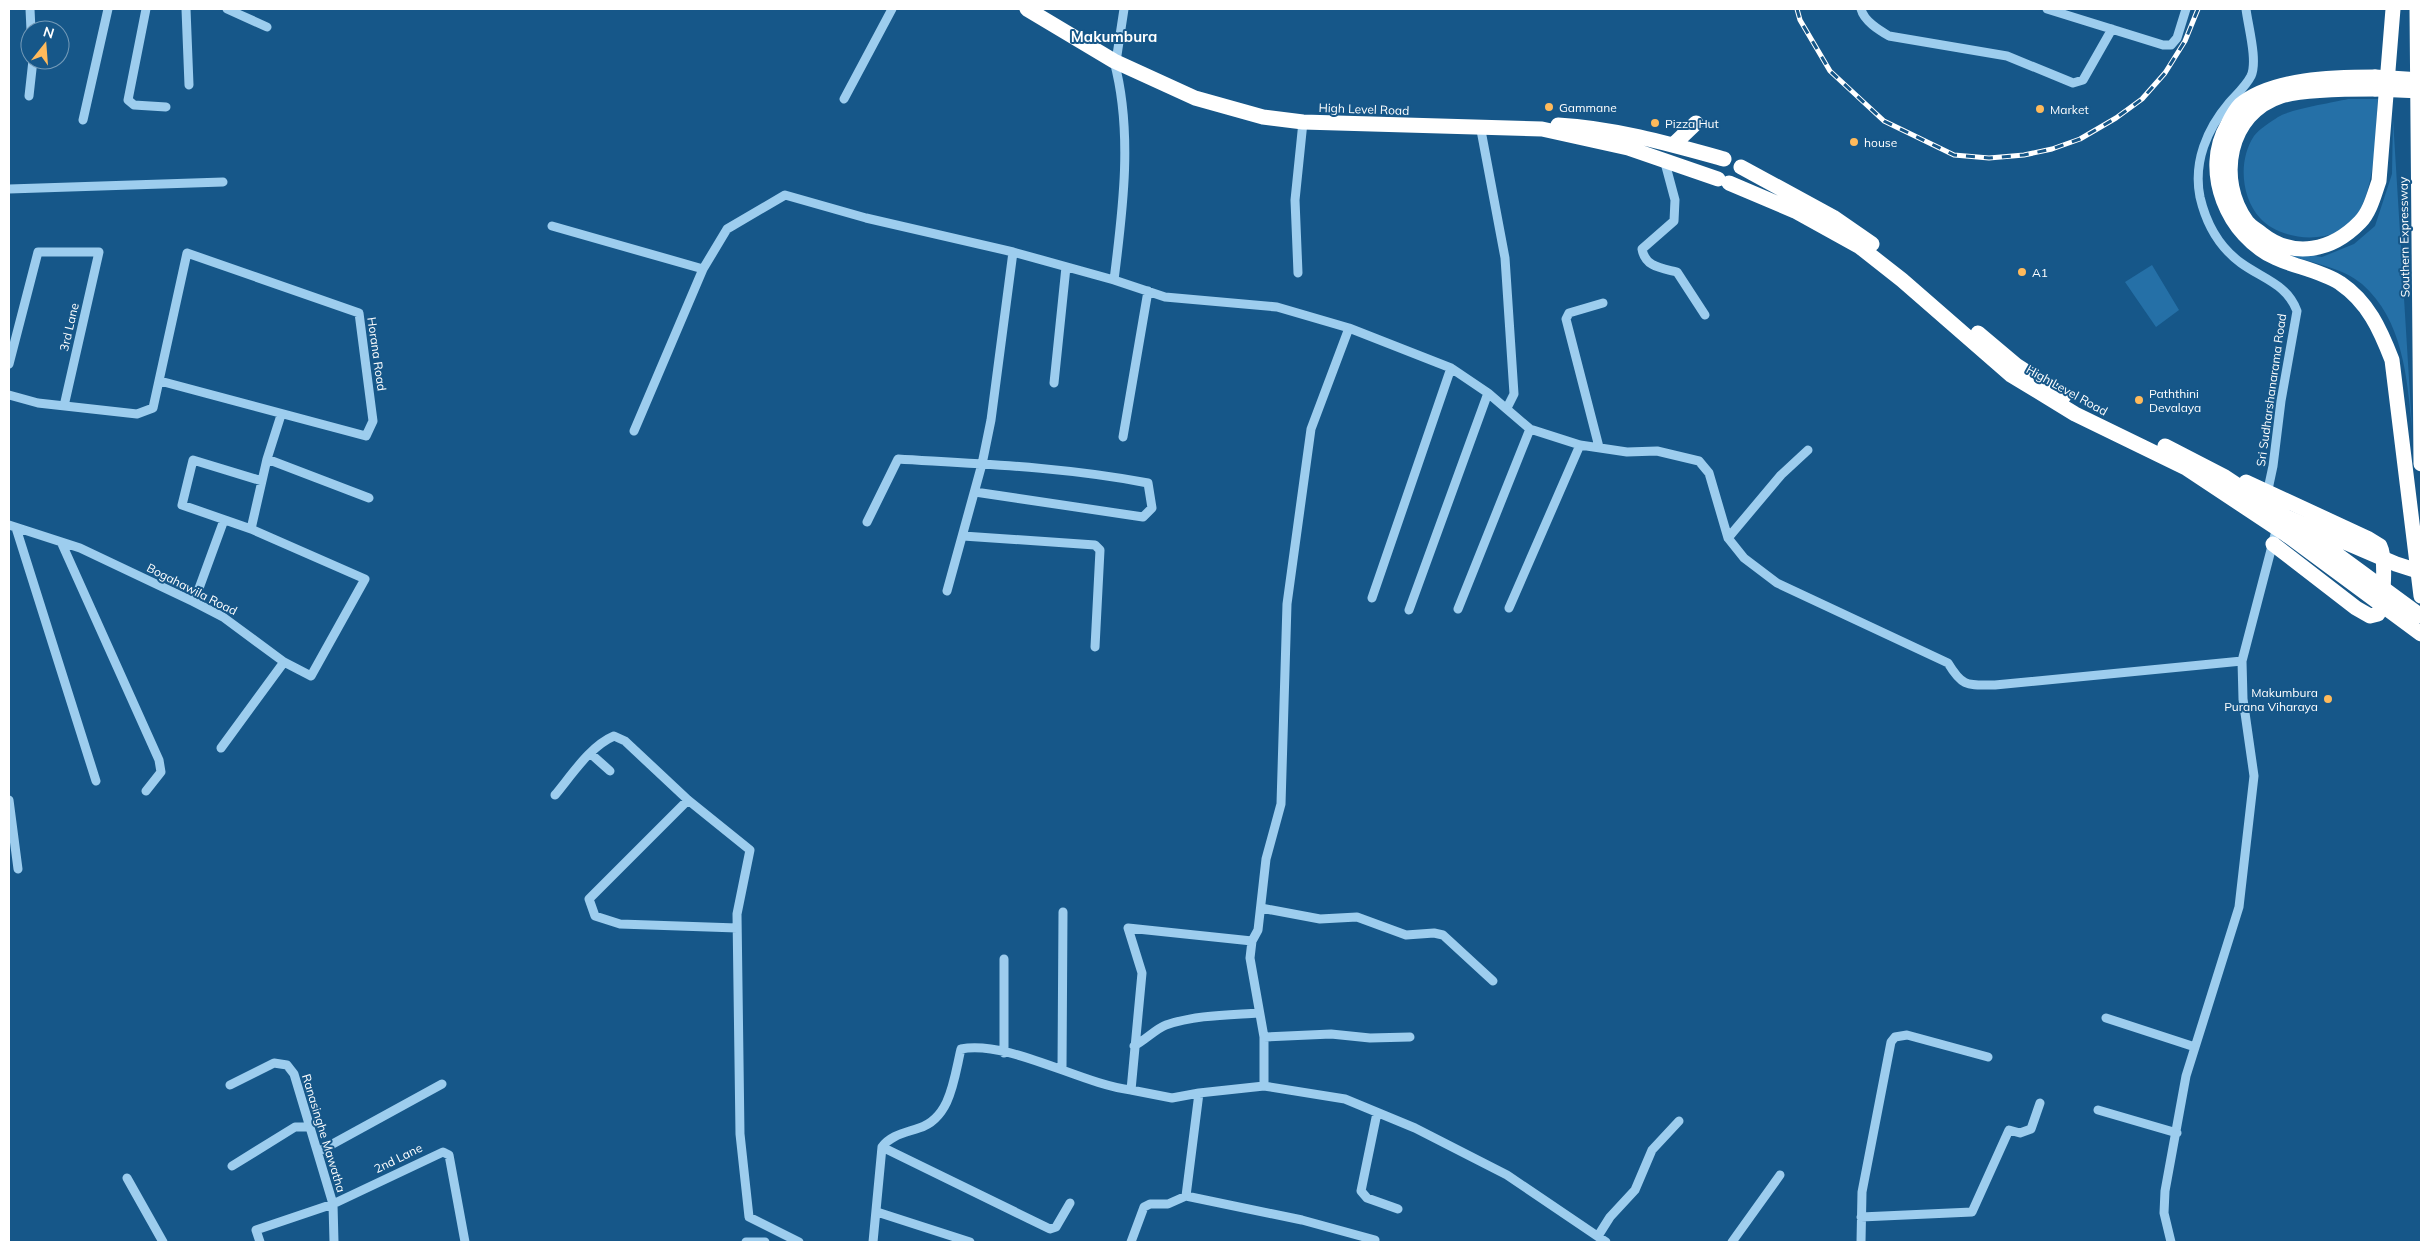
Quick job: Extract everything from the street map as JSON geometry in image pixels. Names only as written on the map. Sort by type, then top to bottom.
[{"type":"highway","name":"High Level Road","points":[[1027,9],[1116,58],[1195,98],[1263,117],[1303,122],[1581,126],[1673,145],[1724,159]]},
{"type":"highway","name":"High Level Road","points":[[1040,9],[1116,58],[1197,92],[1264,110],[1304,116],[1480,124],[1542,129],[1628,148],[1664,159],[1795,211],[1860,247],[1902,280],[2011,376],[2075,414],[2186,468],[2286,526],[2421,616]]},
{"type":"highway","points":[[2393,9],[2379,181],[2371,204],[2361,222],[2333,243],[2310,250],[2275,244],[2248,222],[2233,194],[2229,172],[2233,143],[2237,133],[2258,108],[2281,96],[2375,83],[2421,80]]},
{"type":"highway","name":"Southern Expressway","points":[[2416,9],[2421,464]]},
{"type":"highway","points":[[2421,91],[2340,77],[2280,85],[2249,98],[2238,106],[2224,131],[2218,151],[2217,177],[2225,206],[2235,226],[2256,247],[2275,258],[2339,282],[2369,309],[2378,325],[2392,360],[2421,596]]},
{"type":"highway","points":[[1673,145],[1696,123]]},
{"type":"highway","points":[[1731,158],[1741,168],[1737,179],[1723,181],[1715,167],[1718,162],[1724,159],[1731,158]]},
{"type":"highway","name":"High Level Road","points":[[1741,168],[1833,217],[1871,242],[2016,365],[2078,405],[2266,496],[2286,526],[2421,634]]},
{"type":"highway","points":[[2266,496],[2367,538],[2380,546],[2383,564],[2381,606],[2378,614],[2370,616],[2356,608],[2273,544]]},
{"type":"highway","points":[[2286,526],[2421,572]]},
{"type":"street","points":[[83,120],[108,9]]},
{"type":"street","points":[[146,9],[128,100],[134,104],[166,107]]},
{"type":"street","points":[[186,9],[189,85]]},
{"type":"street","points":[[227,9],[266,27]]},
{"type":"street","points":[[844,99],[892,9]]},
{"type":"street","points":[[1114,280],[1122,217],[1124,170],[1122,107],[1116,58],[1124,9]]},
{"type":"street","points":[[1861,9],[1862,13],[1876,28],[1889,36],[2007,56],[2073,82],[2083,80],[2112,29]]},
{"type":"street","points":[[2047,9],[2163,45],[2171,45],[2177,38],[2186,9]]},
{"type":"street","name":"Sri Sudharshanarama Road","points":[[2246,9],[2254,64],[2250,77],[2214,121],[2199,160],[2200,197],[2216,238],[2240,262],[2284,290],[2292,298],[2296,311],[2266,496]]},
{"type":"street","points":[[29,96],[32,70]]},
{"type":"street","points":[[1298,273],[1295,200],[1303,122]]},
{"type":"street","points":[[1480,124],[1505,258],[1514,394],[1507,408]]},
{"type":"street","points":[[1664,159],[1675,200],[1674,221],[1642,249],[1644,258],[1650,264],[1677,272],[1705,315]]},
{"type":"street","points":[[9,189],[223,182]]},
{"type":"street","points":[[634,431],[703,269],[727,228],[784,195],[866,218],[1013,252],[1114,280],[1165,297],[1277,307],[1349,328],[1452,368],[1488,393],[1530,428],[1580,445],[1627,452],[1657,451],[1699,461],[1709,473],[1728,538],[1744,558],[1777,583],[1948,663],[1958,679],[1968,685],[1995,685],[2242,661]]},
{"type":"street","points":[[552,226],[703,269]]},
{"type":"street","name":"3rd Lane","points":[[9,364],[38,252],[99,252],[64,406]]},
{"type":"street","points":[[947,591],[975,492],[991,420],[1013,252]]},
{"type":"street","name":"Horana Road","points":[[9,395],[64,406],[137,414],[153,408],[186,253],[359,313],[373,421],[366,436],[280,415],[160,381]]},
{"type":"street","points":[[1054,383],[1066,267]]},
{"type":"street","points":[[1123,437],[1148,291]]},
{"type":"street","points":[[1599,447],[1566,319],[1569,313],[1603,303]]},
{"type":"street","points":[[1264,1086],[1264,1037],[1258,1013],[1250,958],[1252,941],[1258,930],[1266,859],[1281,804],[1287,604],[1311,429],[1349,328]]},
{"type":"street","points":[[1372,598],[1452,368]]},
{"type":"street","points":[[1409,610],[1488,393]]},
{"type":"street","points":[[262,481],[193,460],[182,505],[251,529],[262,481],[267,459],[280,415]]},
{"type":"street","points":[[1458,609],[1530,428]]},
{"type":"street","points":[[1509,608],[1580,445]]},
{"type":"street","points":[[1728,538],[1780,475],[1808,450]]},
{"type":"street","points":[[267,459],[369,498]]},
{"type":"street","points":[[867,522],[898,459],[982,464],[1110,476],[1148,483],[1152,508],[1143,517],[975,492]]},
{"type":"street","points":[[194,602],[224,520]]},
{"type":"street","points":[[12,526],[96,781]]},
{"type":"street","name":"Bogahawila Road","points":[[12,526],[62,544],[80,548],[194,602],[223,617],[284,662],[311,676],[365,579],[251,529]]},
{"type":"street","points":[[2171,1242],[2164,1213],[2165,1191],[2186,1076],[2240,897],[2254,776],[2243,699],[2242,661],[2273,544],[2286,526]]},
{"type":"street","points":[[963,536],[1095,545],[1100,550],[1095,647]]},
{"type":"street","points":[[62,544],[159,760],[161,772],[146,791]]},
{"type":"street","points":[[221,748],[284,662]]},
{"type":"street","points":[[554,795],[606,739],[614,736],[620,738],[688,800],[750,850],[737,914],[740,1134],[749,1217],[799,1242]]},
{"type":"street","points":[[591,754],[610,771]]},
{"type":"street","points":[[9,800],[18,869]]},
{"type":"street","points":[[688,800],[589,899],[595,916],[620,924],[737,928]]},
{"type":"street","points":[[1261,908],[1320,919],[1357,918],[1406,936],[1434,933],[1444,935],[1494,981]]},
{"type":"street","points":[[1062,1069],[1063,912]]},
{"type":"street","points":[[1132,1090],[1134,1046],[1142,973],[1128,928],[1252,941]]},
{"type":"street","points":[[1004,959],[1004,1053]]},
{"type":"street","points":[[1134,1046],[1164,1025],[1202,1017],[1258,1013]]},
{"type":"street","points":[[2106,1018],[2195,1047]]},
{"type":"street","points":[[1264,1037],[1331,1034],[1370,1038],[1410,1037]]},
{"type":"street","points":[[1861,1242],[1862,1192],[1872,1131],[1891,1042],[1895,1037],[1907,1035],[1988,1057]]},
{"type":"street","points":[[872,1242],[877,1212],[882,1147],[889,1138],[928,1125],[941,1114],[951,1090],[961,1049],[976,1046],[1062,1069],[1110,1087],[1172,1098],[1264,1086],[1344,1099],[1415,1128],[1507,1174],[1602,1239],[1610,1217],[1635,1190],[1652,1150],[1679,1120]]},
{"type":"street","name":"Ranasinghe Mawatha","points":[[230,1086],[274,1063],[287,1065],[294,1074],[333,1204],[334,1242]]},
{"type":"street","points":[[318,1152],[442,1084]]},
{"type":"street","points":[[1186,1196],[1199,1093]]},
{"type":"street","points":[[1861,1216],[1972,1212],[2009,1130],[2020,1133],[2031,1129],[2040,1103]]},
{"type":"street","points":[[2098,1110],[2177,1133]]},
{"type":"street","points":[[1377,1113],[1361,1191],[1367,1198],[1398,1209]]},
{"type":"street","points":[[232,1166],[295,1127],[309,1127]]},
{"type":"street","points":[[882,1147],[1050,1229],[1056,1227],[1070,1203]]},
{"type":"street","name":"2nd Lane","points":[[333,1204],[432,1155],[443,1152],[449,1155],[464,1242]]},
{"type":"street","points":[[1732,1242],[1780,1175]]},
{"type":"street","points":[[127,1178],[163,1242]]},
{"type":"street","points":[[1131,1242],[1144,1207],[1150,1204],[1168,1204],[1186,1196],[1302,1220],[1375,1240]]},
{"type":"street","points":[[260,1242],[256,1230],[333,1204]]},
{"type":"street","points":[[877,1212],[970,1242]]},
{"type":"street","points":[[746,1242],[765,1242]]},
{"type":"shaded area","points":[[2348,99],[2378,99],[2371,176],[2363,205],[2356,217],[2336,233],[2322,236],[2294,236],[2269,226],[2260,218],[2249,200],[2244,178],[2246,156],[2254,136],[2265,126],[2284,114]]},
{"type":"shaded area","points":[[2393,119],[2412,428],[2408,389],[2400,350],[2395,332],[2376,298],[2362,284],[2346,274],[2291,256],[2294,253],[2322,257],[2354,244],[2375,226],[2392,174]]},
{"type":"shaded area","points":[[2152,265],[2179,310],[2156,327],[2125,282]]},
{"type":"railway","points":[[1797,9],[1800,20],[1830,71],[1884,121],[1954,155],[1989,158],[2024,155],[2052,149],[2080,139],[2116,118],[2142,99],[2165,73],[2185,41],[2198,9]]},
{"type":"place","name":"Gammane","points":[[1549,107]]},
{"type":"place","name":"Market","points":[[2040,109]]},
{"type":"place","name":"Pizza Hut","points":[[1655,123]]},
{"type":"place","name":"house","points":[[1854,142]]},
{"type":"place","name":"A1","points":[[2022,272]]},
{"type":"place","name":"Paththini Devalaya","points":[[2139,400]]},
{"type":"place","name":"Makumbura Purana Viharaya","points":[[2328,699]]},
{"type":"district","name":"Makumbura","points":[[1114,36]]}]
